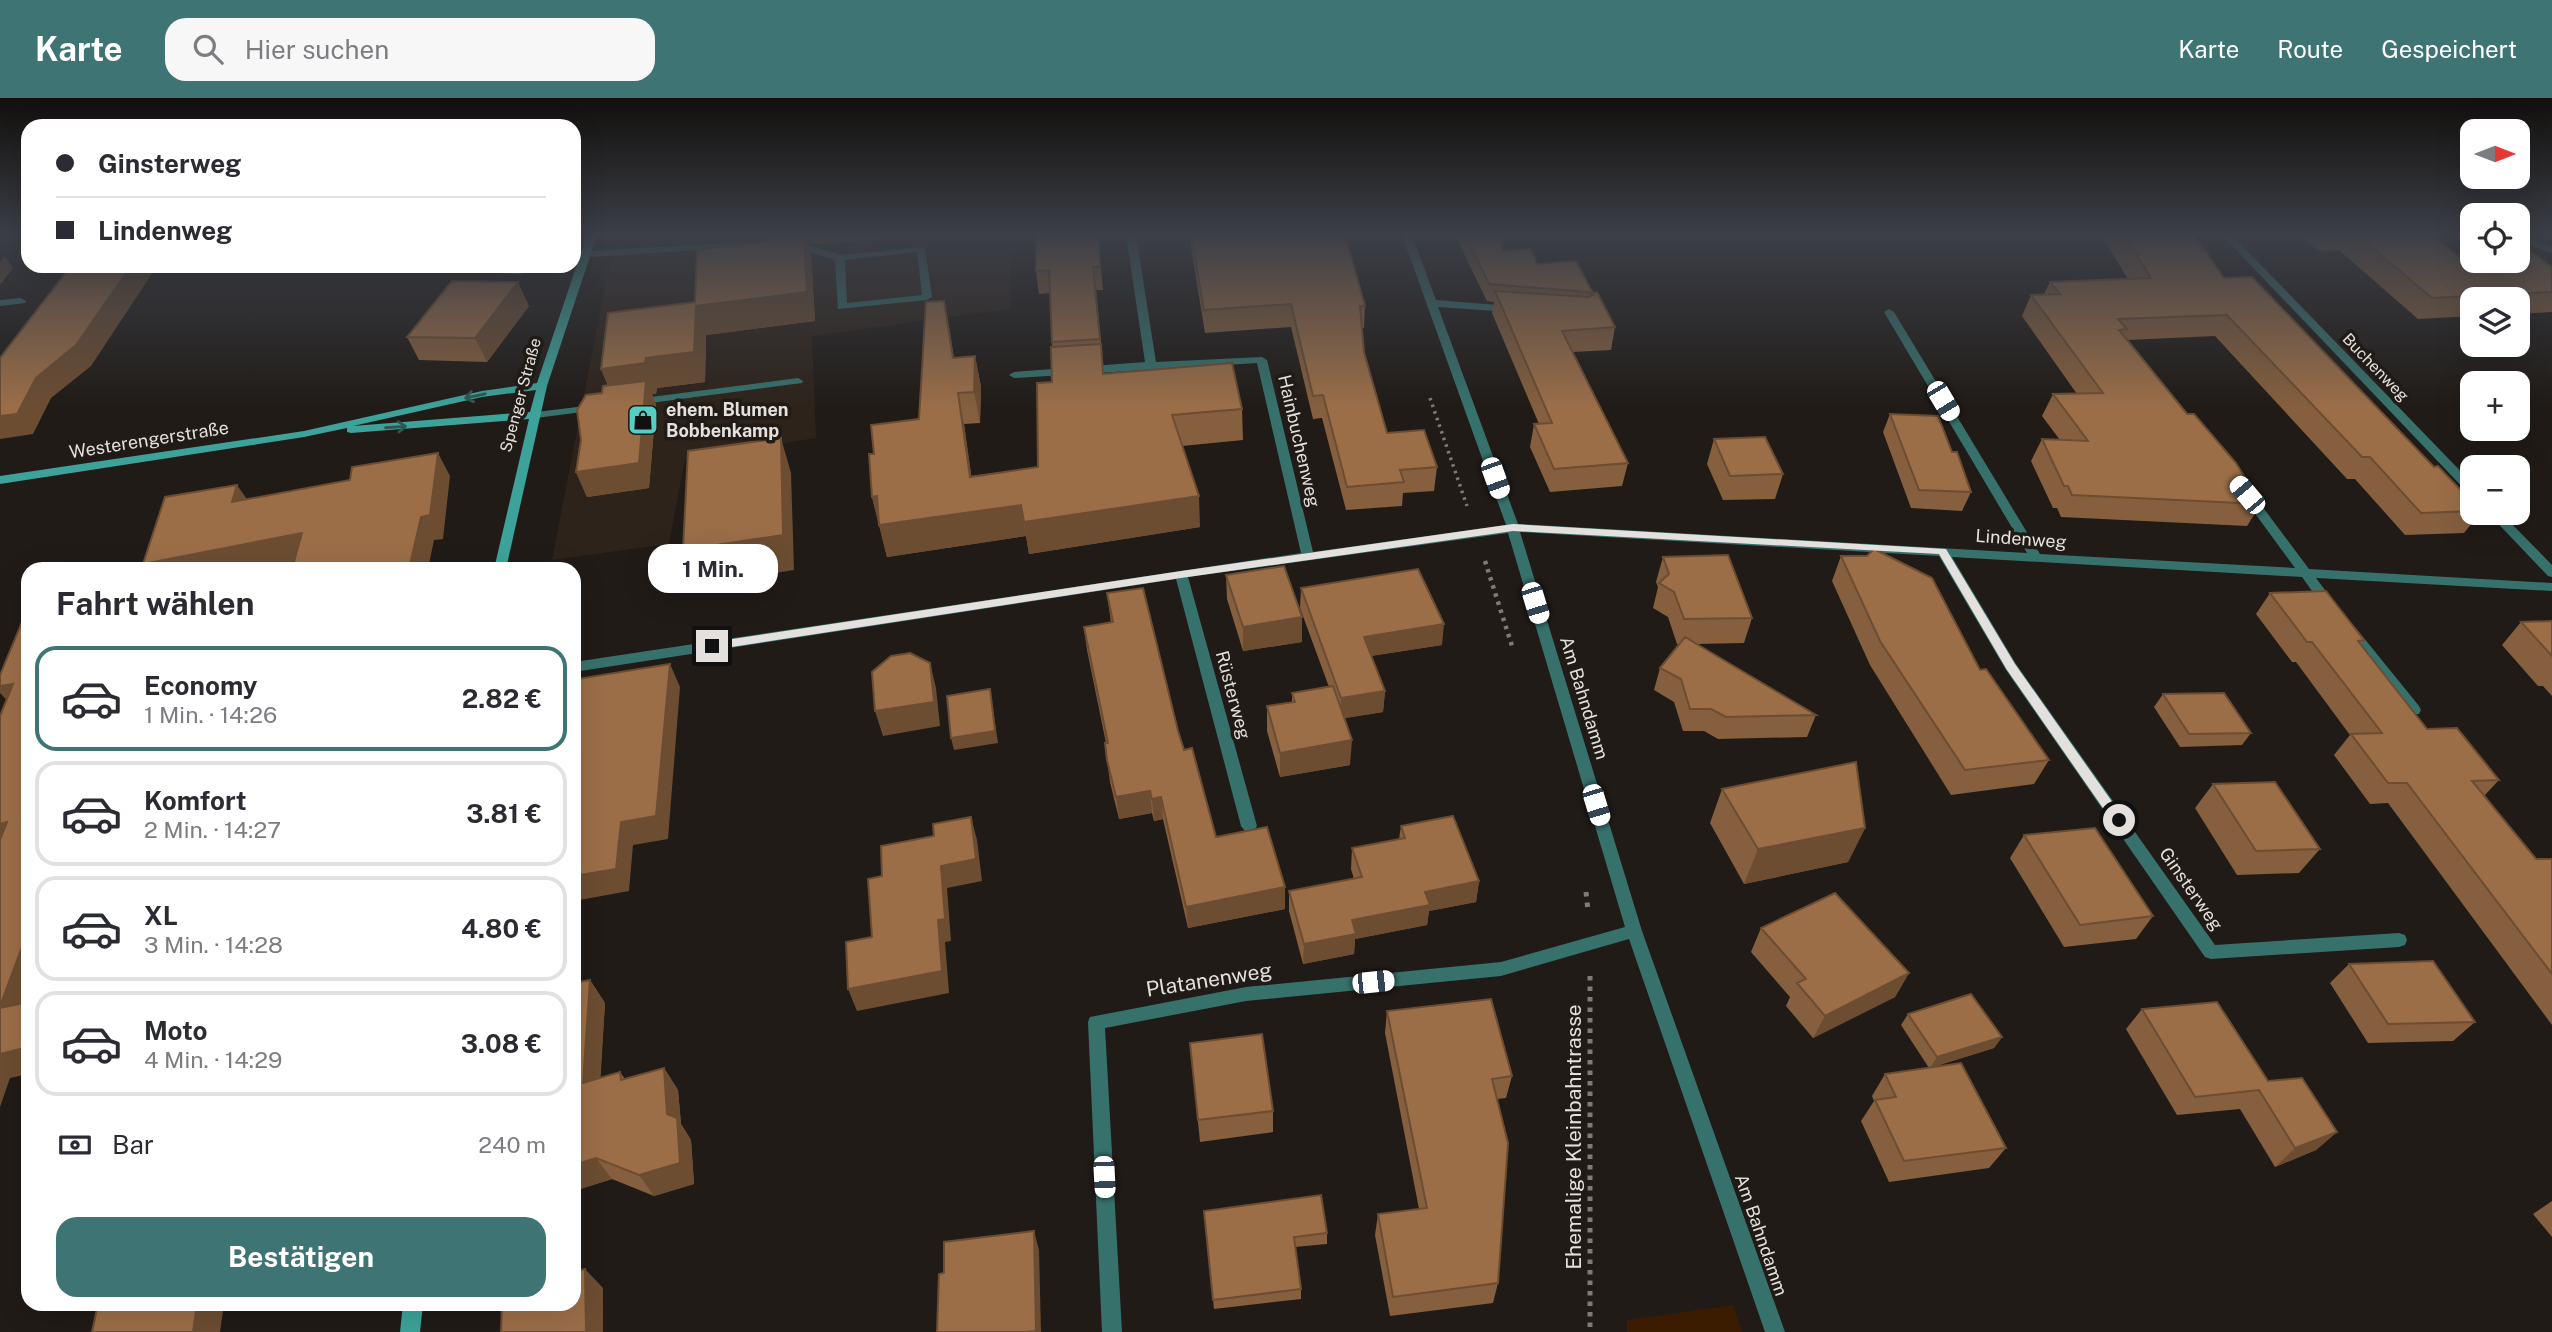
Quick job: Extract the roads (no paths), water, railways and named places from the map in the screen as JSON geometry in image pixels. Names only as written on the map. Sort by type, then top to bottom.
[{"type":"street","name":"Spenger Straße","points":[[502,562],[542,386],[569,293]]},
{"type":"street","points":[[841,293],[842,307],[928,297],[927,293]]},
{"type":"street","points":[[1140,293],[1151,365]]},
{"type":"street","name":"Am Bahndamm","points":[[1429,293],[1513,528],[1634,931],[1775,1332]]},
{"type":"street","name":"Buchenweg","points":[[2282,293],[2460,477]]},
{"type":"street","points":[[0,303],[21,301]]},
{"type":"street","points":[[1433,303],[1516,309]]},
{"type":"street","points":[[1889,312],[2036,558]]},
{"type":"street","name":"Hainbuchenweg","points":[[1013,375],[1262,360],[1308,556]]},
{"type":"street","points":[[627,403],[798,381]]},
{"type":"street","name":"Westerengerstraße","points":[[0,480],[304,433],[482,394],[542,386]]},
{"type":"street","points":[[536,415],[601,407]]},
{"type":"street","name":"Westerengerstraße","points":[[304,433],[475,422],[536,415]]},
{"type":"street","points":[[2239,484],[2305,575],[2414,710]]},
{"type":"street","points":[[2506,525],[2552,573]]},
{"type":"street","name":"Lindenweg","points":[[581,666],[1181,574],[1513,528],[2552,587]]},
{"type":"street","name":"Ginsterweg","points":[[1942,551],[2011,667],[2211,952],[2399,940]]},
{"type":"street","name":"Rüsterweg","points":[[1181,574],[1249,825]]},
{"type":"street","name":"Platanenweg","points":[[1112,1332],[1096,1022],[1246,994],[1501,969],[1634,931]]},
{"type":"street","points":[[410,1332],[412,1311]]},
{"type":"place","name":"ehem. Blumen Bobbenkamp","points":[[643,420]]}]
